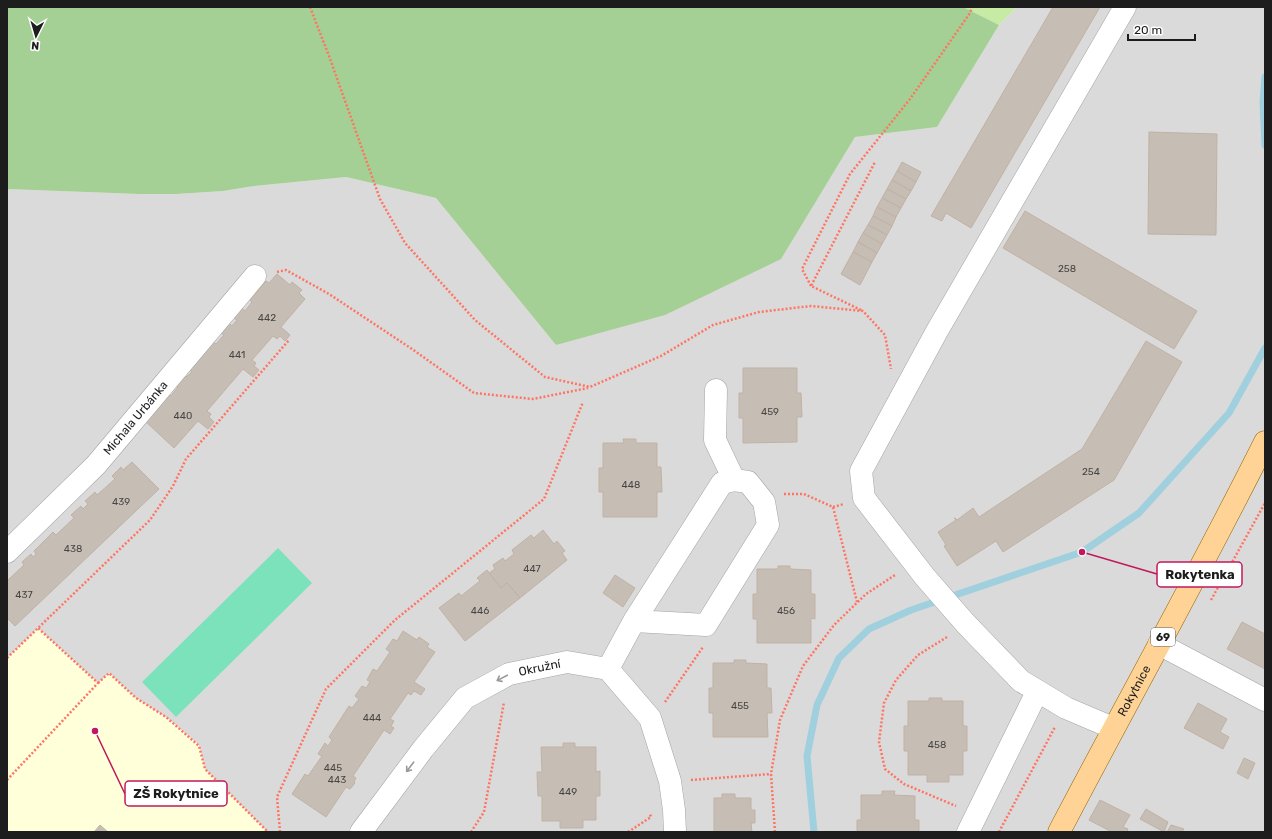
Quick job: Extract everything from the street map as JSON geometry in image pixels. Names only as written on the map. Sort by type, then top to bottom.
[{"type":"main road","name":"Rokytnice","points":[[1059,832],[1113,728],[1226,519],[1265,442]]},
{"type":"street","points":[[1113,728],[1066,708],[1037,692],[1021,681],[963,621],[920,570],[864,498],[862,471],[937,331],[1125,7]]},
{"type":"street","name":"Michala Urbánka","points":[[7,552],[96,465],[255,276]]},
{"type":"street","points":[[716,390],[715,440],[734,480]]},
{"type":"street","points":[[634,621],[706,624],[768,525],[764,502],[748,482],[734,480],[722,483],[634,621],[608,670],[650,718],[670,781],[675,832]]},
{"type":"street","points":[[1159,644],[1265,700]]},
{"type":"street","name":"Okružní","points":[[361,832],[423,749],[465,698],[509,674],[567,662],[608,670]]},
{"type":"street","points":[[972,823],[1037,692]]},
{"type":"path","points":[[310,7],[380,199],[405,243],[475,320],[545,377],[590,387]]},
{"type":"path","points":[[897,405],[885,335],[864,311],[811,286],[802,269],[850,174],[910,99],[970,13],[972,7]]},
{"type":"path","points":[[811,286],[875,162]]},
{"type":"path","points":[[255,276],[286,270],[329,294],[412,349],[474,393],[533,399],[590,387],[661,356],[713,325],[759,312],[811,306],[864,311]]},
{"type":"path","points":[[7,658],[150,520],[173,486],[186,459],[289,340]]},
{"type":"path","points":[[280,832],[277,796],[326,689],[395,620],[544,499],[583,402]]},
{"type":"path","points":[[783,494],[804,494],[833,507],[857,602]]},
{"type":"path","points":[[775,832],[771,774],[780,720],[803,666],[834,625],[866,594],[920,570]]},
{"type":"path","points":[[963,621],[918,656],[896,680],[884,703],[879,742],[885,768],[904,784],[972,823]]},
{"type":"path","points":[[38,628],[98,683]]},
{"type":"path","points":[[7,780],[108,673],[136,698],[166,717],[198,746],[205,768],[268,832]]},
{"type":"path","points":[[471,832],[484,812],[509,674]]},
{"type":"path","points":[[999,832],[1066,708]]},
{"type":"path","points":[[670,781],[771,774]]},
{"type":"shaded area","points":[[1017,7],[1265,7],[1265,832],[7,832],[7,189],[176,194],[223,191],[254,186],[346,177],[436,198],[556,345],[780,259],[855,137],[937,127],[999,25]]},
{"type":"shaded area","points":[[38,628],[98,683],[109,673],[136,698],[166,717],[199,745],[205,769],[268,832],[7,832],[7,658]]},
{"type":"green space","points":[[7,7],[963,7],[999,25],[937,127],[855,137],[781,259],[665,315],[556,345],[436,198],[346,177],[254,186],[223,191],[176,194],[7,189]]},
{"type":"green space","points":[[963,7],[1017,7],[999,25]]},
{"type":"green space","points":[[278,548],[312,583],[176,717],[142,682]]},
{"type":"building","points":[[1053,7],[1100,7],[971,228],[946,213],[942,221],[931,216]]},
{"type":"building","points":[[1149,132],[1217,134],[1216,235],[1148,234]]},
{"type":"building","points":[[902,162],[921,172],[916,182],[897,171]]},
{"type":"building","points":[[897,171],[916,182],[911,191],[892,180]]},
{"type":"building","points":[[892,180],[911,191],[906,199],[887,189]]},
{"type":"building","points":[[887,189],[906,199],[901,208],[882,198]]},
{"type":"building","points":[[882,198],[901,208],[896,217],[877,207]]},
{"type":"building","points":[[877,207],[896,217],[892,226],[873,216]]},
{"type":"building","points":[[1025,211],[1197,311],[1174,349],[1003,248]]},
{"type":"building","points":[[873,216],[892,226],[887,235],[868,225]]},
{"type":"building","points":[[868,225],[887,235],[882,244],[863,233]]},
{"type":"building","points":[[863,233],[882,244],[877,253],[858,242]]},
{"type":"building","points":[[858,242],[877,253],[872,262],[853,252]]},
{"type":"building","points":[[853,252],[872,262],[860,285],[841,274]]},
{"type":"building","points":[[277,274],[290,285],[292,282],[302,290],[299,293],[305,299],[281,327],[290,335],[285,341],[280,336],[277,339],[273,336],[252,360],[256,363],[254,366],[259,370],[253,377],[243,369],[207,411],[211,414],[209,417],[214,422],[208,429],[198,421],[174,448],[144,420],[168,393],[171,396],[178,387],[176,385],[184,375],[186,377],[192,372],[189,369],[213,342],[216,344],[224,335],[221,333],[229,323],[232,326],[237,320],[234,318],[242,308],[245,311],[252,302],[250,300],[266,281],[269,283]]},
{"type":"building","points":[[1146,341],[1182,362],[1114,480],[1003,552],[996,541],[957,566],[944,546],[946,545],[938,532],[956,520],[954,518],[957,520],[973,508],[979,517],[1082,449]]},
{"type":"building","points":[[743,368],[797,368],[797,393],[801,393],[802,417],[797,417],[797,442],[743,443],[743,418],[739,418],[739,393],[743,393]]},
{"type":"building","points":[[623,439],[636,439],[636,443],[657,443],[657,467],[661,467],[662,492],[657,492],[657,517],[603,517],[603,492],[599,492],[599,468],[603,468],[603,443],[624,443]]},
{"type":"building","points":[[132,462],[159,489],[15,626],[7,618],[7,581],[24,565],[22,562],[31,554],[33,557],[36,554],[34,551],[53,532],[56,535],[74,518],[71,515],[81,506],[83,509],[88,504],[85,501],[95,492],[97,495],[115,479],[112,476],[121,467],[123,470]]},
{"type":"building","points":[[543,530],[554,544],[557,541],[565,551],[562,553],[567,560],[520,598],[507,583],[501,588],[489,573],[495,569],[493,565],[503,558],[505,561],[514,554],[512,550],[531,535],[534,538]]},
{"type":"building","points":[[778,566],[790,566],[790,569],[811,570],[811,594],[815,594],[815,619],[811,618],[811,643],[757,643],[757,619],[753,619],[753,594],[757,594],[757,569],[778,569]]},
{"type":"building","points":[[487,570],[501,588],[507,583],[520,598],[465,641],[439,608],[459,593],[461,596],[480,581],[477,578]]},
{"type":"building","points":[[615,575],[635,588],[623,607],[603,593]]},
{"type":"building","points":[[1242,622],[1265,634],[1265,669],[1227,649]]},
{"type":"building","points":[[403,631],[417,640],[419,637],[429,644],[427,647],[435,652],[414,682],[425,689],[421,695],[414,691],[411,695],[408,693],[390,719],[394,721],[391,726],[394,728],[390,734],[384,730],[353,776],[356,778],[355,783],[350,789],[346,787],[326,817],[292,794],[305,774],[308,776],[322,756],[318,754],[325,743],[328,746],[332,740],[329,737],[349,706],[352,708],[359,699],[355,696],[362,686],[366,688],[370,682],[367,680],[373,669],[377,671],[390,652],[386,649],[393,639],[397,641]]},
{"type":"building","points":[[734,660],[746,660],[746,663],[767,664],[767,688],[771,688],[772,713],[767,713],[768,737],[713,737],[713,713],[709,713],[709,688],[713,688],[713,663],[734,663]]},
{"type":"building","points":[[929,698],[942,698],[942,701],[963,701],[963,726],[967,726],[967,751],[963,751],[963,775],[949,775],[949,782],[927,782],[927,775],[908,775],[908,751],[904,751],[904,726],[908,726],[908,701],[929,701]]},
{"type":"building","points":[[1198,703],[1227,719],[1220,732],[1229,737],[1223,749],[1184,728]]},
{"type":"building","points":[[563,743],[575,743],[575,747],[596,747],[596,772],[600,771],[600,796],[596,796],[596,820],[583,820],[583,828],[560,828],[560,821],[542,821],[542,796],[538,796],[537,772],[542,772],[541,747],[563,747]]},
{"type":"building","points":[[1244,758],[1255,763],[1248,779],[1237,773]]},
{"type":"building","points":[[882,791],[895,791],[894,795],[915,796],[915,820],[919,820],[919,832],[857,832],[857,820],[861,820],[861,795],[882,795]]},
{"type":"building","points":[[722,794],[735,794],[735,798],[751,798],[751,810],[755,810],[755,823],[751,823],[752,832],[714,832],[714,798],[722,798]]},
{"type":"building","points":[[1100,800],[1130,815],[1123,827],[1128,829],[1127,832],[1112,832],[1089,820]]},
{"type":"building","points":[[1146,809],[1168,822],[1164,832],[1140,819]]},
{"type":"building","points":[[100,825],[108,832],[94,832]]},
{"type":"building","points":[[1171,825],[1184,829],[1182,832],[1167,832]]},
{"type":"waterway","points":[[1265,77],[1263,102],[1265,145]]},
{"type":"waterway","points":[[814,832],[807,756],[817,705],[839,658],[869,629],[911,610],[1082,552],[1139,513],[1229,413],[1265,348]]},
{"type":"place","name":"Rokytenka","points":[[1082,552]]},
{"type":"place","name":"ZŠ Rokytnice","points":[[95,731]]}]
